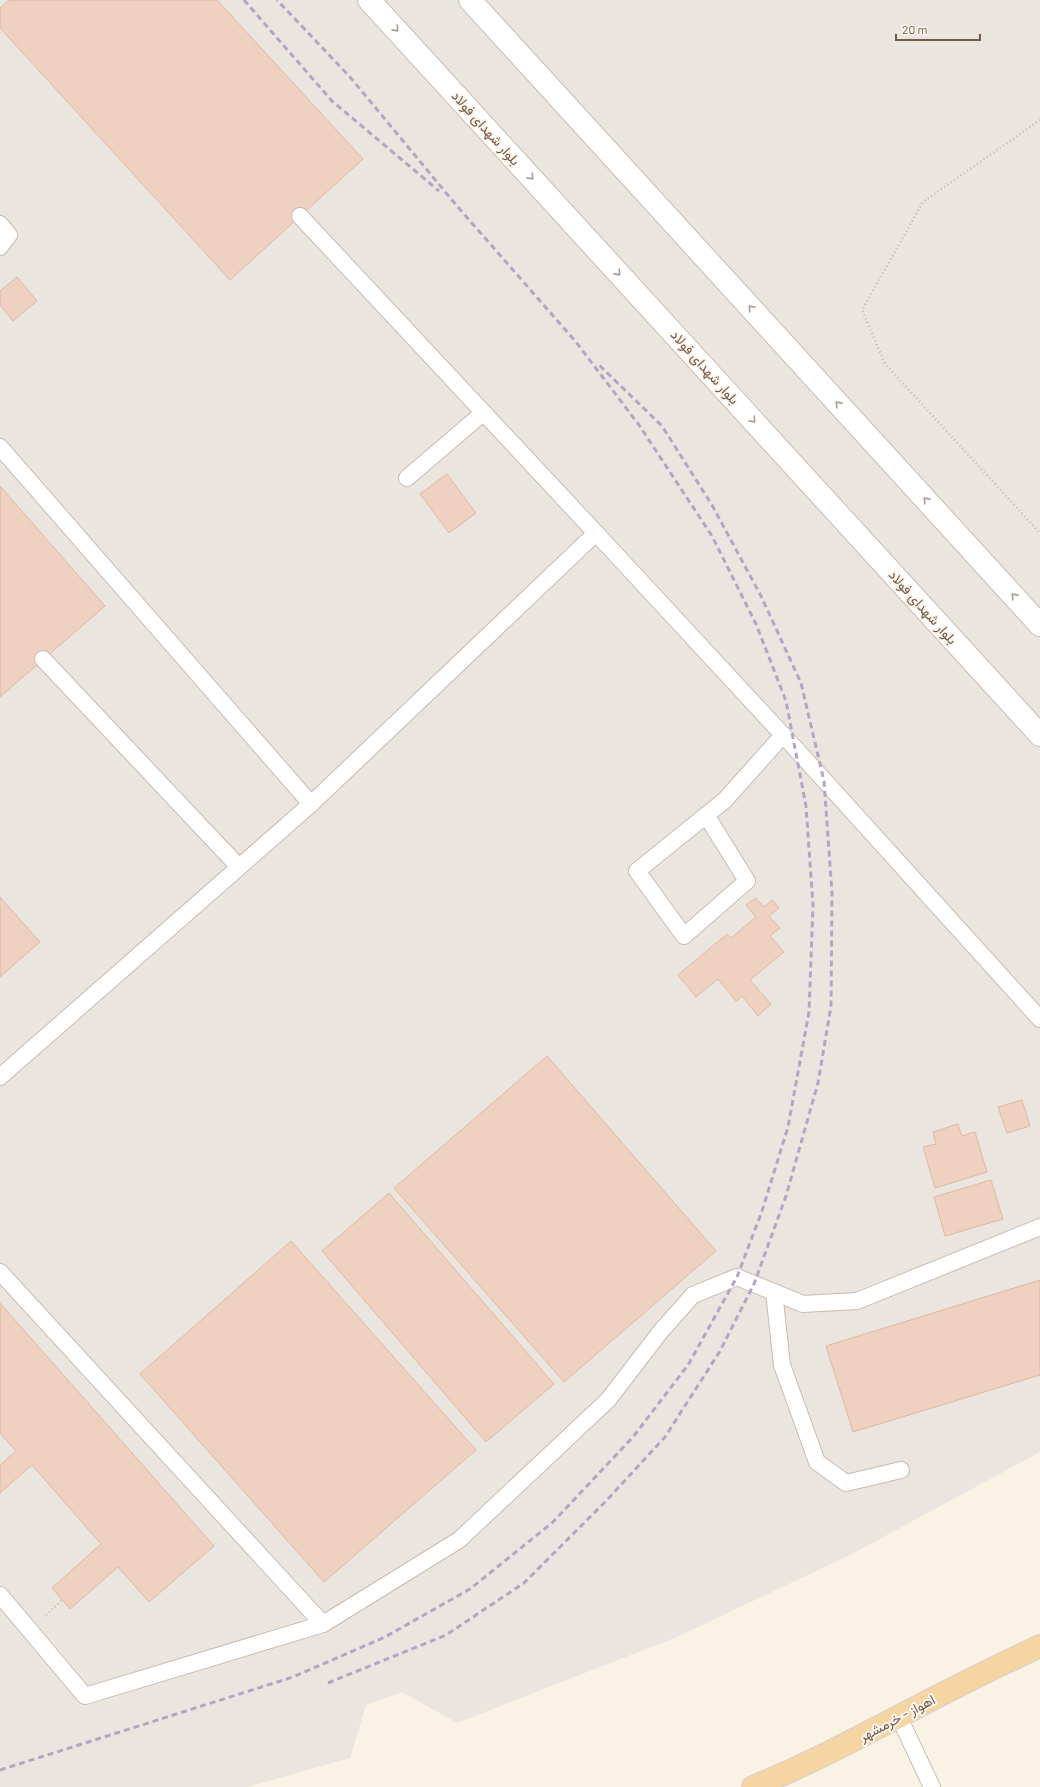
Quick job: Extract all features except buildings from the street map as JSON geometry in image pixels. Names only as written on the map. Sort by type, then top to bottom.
[{"type":"main road","name":"اهواز - خرمشهر","points":[[753,1787],[786,1773],[1040,1646]]},
{"type":"street","name":"بلوار شهدای فولاد","points":[[370,0],[1040,735]]},
{"type":"street","points":[[470,0],[1040,625]]},
{"type":"lane","points":[[300,216],[596,533],[1040,1019]]},
{"type":"lane","points":[[0,224],[9,235],[0,247]]},
{"type":"lane","points":[[407,478],[483,413]]},
{"type":"lane","points":[[0,447],[311,804]]},
{"type":"lane","points":[[0,1077],[311,804],[596,533]]},
{"type":"lane","points":[[43,660],[239,867]]},
{"type":"lane","points":[[706,815],[747,881],[684,936],[637,871],[706,815],[725,800],[782,735]]},
{"type":"lane","points":[[0,1595],[85,1696],[323,1624],[459,1540],[608,1400],[661,1331],[693,1295],[737,1277],[803,1304],[857,1301],[1040,1227]]},
{"type":"lane","points":[[0,1272],[323,1624]]},
{"type":"lane","points":[[774,1292],[782,1364],[818,1462],[846,1483],[902,1470]]},
{"type":"lane","points":[[899,1717],[932,1787]]},
{"type":"path","points":[[1040,120],[923,202],[862,310],[885,364],[1040,533]]},
{"type":"shaded area","points":[[0,0],[1040,0],[1040,1452],[852,1554],[677,1637],[457,1723],[402,1692],[366,1705],[350,1758],[248,1787],[0,1787]]},
{"type":"railway","points":[[244,0],[332,101],[439,191]]},
{"type":"railway","points":[[0,1770],[293,1677],[385,1637],[470,1589],[553,1522],[633,1437],[688,1365],[737,1277],[762,1211],[788,1127],[809,1012],[813,905],[806,806],[786,701],[756,624],[712,536],[639,425],[576,342],[457,206],[350,77],[277,0]]},
{"type":"railway","points":[[328,1683],[446,1635],[524,1583],[606,1501],[665,1437],[720,1351],[754,1284],[786,1196],[818,1083],[831,1006],[832,893],[824,781],[801,683],[761,596],[712,505],[662,426],[598,364]]}]
